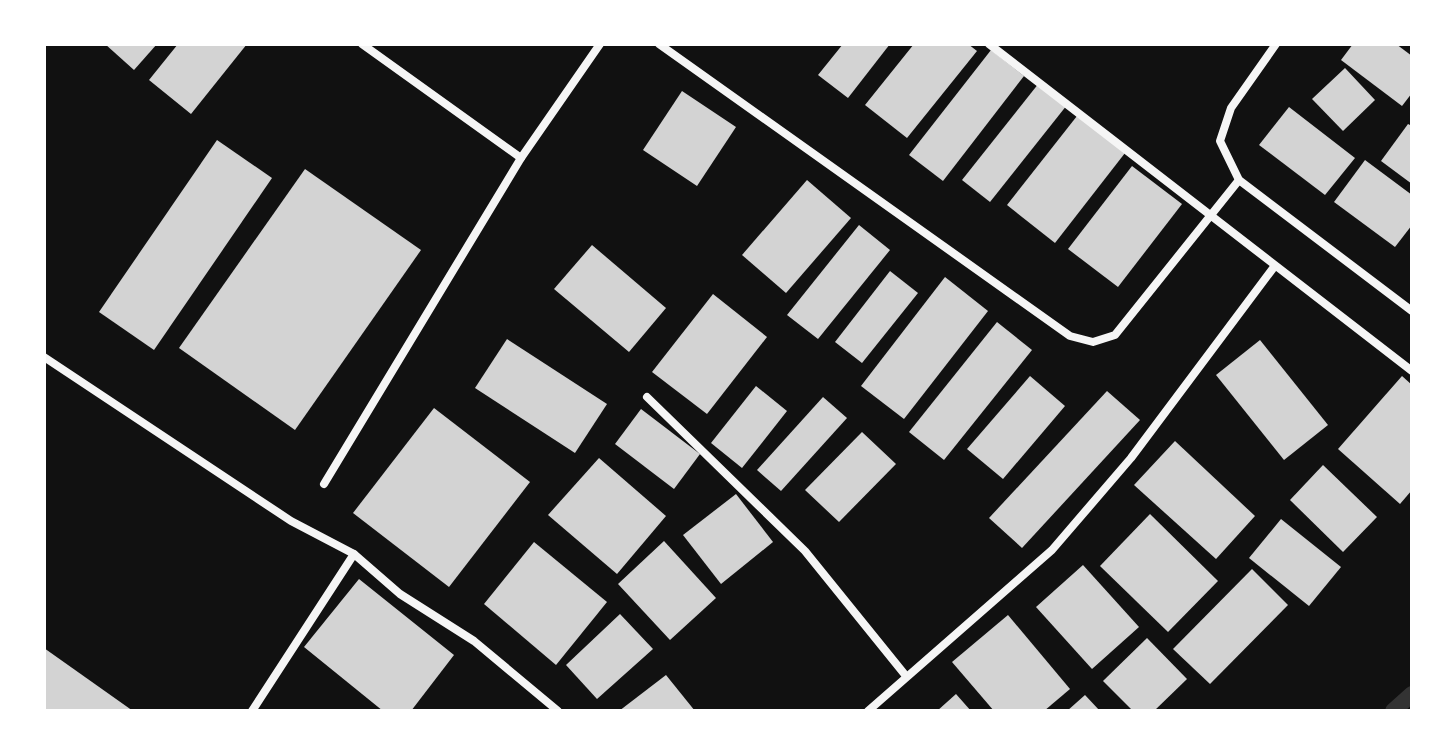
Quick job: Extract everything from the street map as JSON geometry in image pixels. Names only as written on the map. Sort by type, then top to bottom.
[{"type":"street","points":[[362,44],[521,158]]},
{"type":"street","points":[[324,484],[521,158],[600,44]]},
{"type":"street","points":[[659,44],[1070,336],[1093,342],[1115,335],[1239,180]]},
{"type":"street","points":[[989,44],[1412,371]]},
{"type":"street","points":[[1276,44],[1231,108],[1220,141],[1239,180],[1412,311]]},
{"type":"street","points":[[868,711],[1052,550],[1131,458],[1274,267]]},
{"type":"street","points":[[44,357],[291,521],[354,554],[400,594],[474,641],[558,711]]},
{"type":"street","points":[[647,397],[805,551],[906,676]]},
{"type":"street","points":[[257,708],[354,554]]},
{"type":"building","points":[[105,44],[157,44],[134,70]]},
{"type":"building","points":[[178,44],[247,44],[191,114],[149,80]]},
{"type":"building","points":[[843,44],[890,44],[848,98],[818,75]]},
{"type":"building","points":[[914,44],[968,44],[977,51],[907,138],[865,105]]},
{"type":"building","points":[[1353,44],[1396,44],[1412,56],[1412,93],[1402,106],[1341,60]]},
{"type":"building","points":[[991,50],[1024,76],[943,181],[909,155]]},
{"type":"building","points":[[1345,68],[1375,100],[1343,131],[1312,99]]},
{"type":"building","points":[[1039,83],[1067,105],[990,202],[962,180]]},
{"type":"building","points":[[682,91],[736,127],[697,186],[643,150]]},
{"type":"building","points":[[1289,107],[1355,158],[1325,195],[1259,145]]},
{"type":"building","points":[[1077,116],[1125,153],[1055,243],[1007,205]]},
{"type":"building","points":[[1408,124],[1412,126],[1412,184],[1381,161]]},
{"type":"building","points":[[217,140],[272,178],[154,350],[99,312]]},
{"type":"building","points":[[1365,160],[1412,195],[1412,225],[1395,247],[1334,202]]},
{"type":"building","points":[[1132,166],[1182,204],[1118,287],[1068,249]]},
{"type":"building","points":[[305,169],[421,250],[295,430],[179,348]]},
{"type":"building","points":[[807,180],[851,218],[786,293],[742,255]]},
{"type":"building","points":[[859,225],[890,250],[818,339],[787,315]]},
{"type":"building","points":[[592,245],[666,308],[629,352],[554,289]]},
{"type":"building","points":[[890,271],[918,293],[862,363],[835,342]]},
{"type":"building","points":[[945,277],[988,311],[904,419],[861,386]]},
{"type":"building","points":[[713,294],[767,337],[707,414],[652,372]]},
{"type":"building","points":[[997,322],[1032,350],[944,460],[909,432]]},
{"type":"building","points":[[507,339],[607,404],[575,453],[475,388]]},
{"type":"building","points":[[1260,340],[1328,425],[1284,460],[1216,375]]},
{"type":"building","points":[[1030,376],[1065,406],[1003,479],[967,449]]},
{"type":"building","points":[[1402,376],[1412,385],[1412,490],[1400,504],[1338,449]]},
{"type":"building","points":[[756,386],[787,411],[742,468],[711,443]]},
{"type":"building","points":[[1107,391],[1140,420],[1022,548],[989,518]]},
{"type":"building","points":[[823,397],[847,418],[781,491],[757,470]]},
{"type":"building","points":[[434,408],[530,482],[449,587],[353,513]]},
{"type":"building","points":[[641,409],[700,454],[674,489],[615,444]]},
{"type":"building","points":[[862,432],[896,464],[839,522],[805,490]]},
{"type":"building","points":[[1175,441],[1255,516],[1216,559],[1134,485]]},
{"type":"building","points":[[599,458],[666,516],[617,574],[548,515]]},
{"type":"building","points":[[1323,465],[1377,517],[1343,552],[1290,500]]},
{"type":"building","points":[[736,494],[773,542],[721,584],[683,535]]},
{"type":"building","points":[[1150,514],[1218,581],[1168,632],[1100,566]]},
{"type":"building","points":[[1281,519],[1341,567],[1309,606],[1249,558]]},
{"type":"building","points":[[664,541],[716,598],[670,640],[618,584]]},
{"type":"building","points":[[534,542],[607,602],[556,665],[484,604]]},
{"type":"building","points":[[1083,565],[1139,627],[1092,669],[1036,607]]},
{"type":"building","points":[[1252,569],[1288,605],[1210,684],[1173,649]]},
{"type":"building","points":[[359,579],[454,655],[411,711],[383,711],[304,647]]},
{"type":"building","points":[[620,614],[653,649],[597,699],[566,665]]},
{"type":"building","points":[[1008,615],[1070,689],[1044,711],[994,711],[952,662]]},
{"type":"building","points":[[1147,638],[1187,679],[1154,711],[1133,711],[1103,681]]},
{"type":"building","points":[[44,648],[133,711],[44,711]]},
{"type":"building","points":[[666,675],[695,711],[619,711]]},
{"type":"building","points":[[956,694],[971,711],[937,711]]},
{"type":"building","points":[[1085,695],[1100,711],[1067,711]]},
{"type":"waterway","points":[[1393,711],[1412,694]]}]
